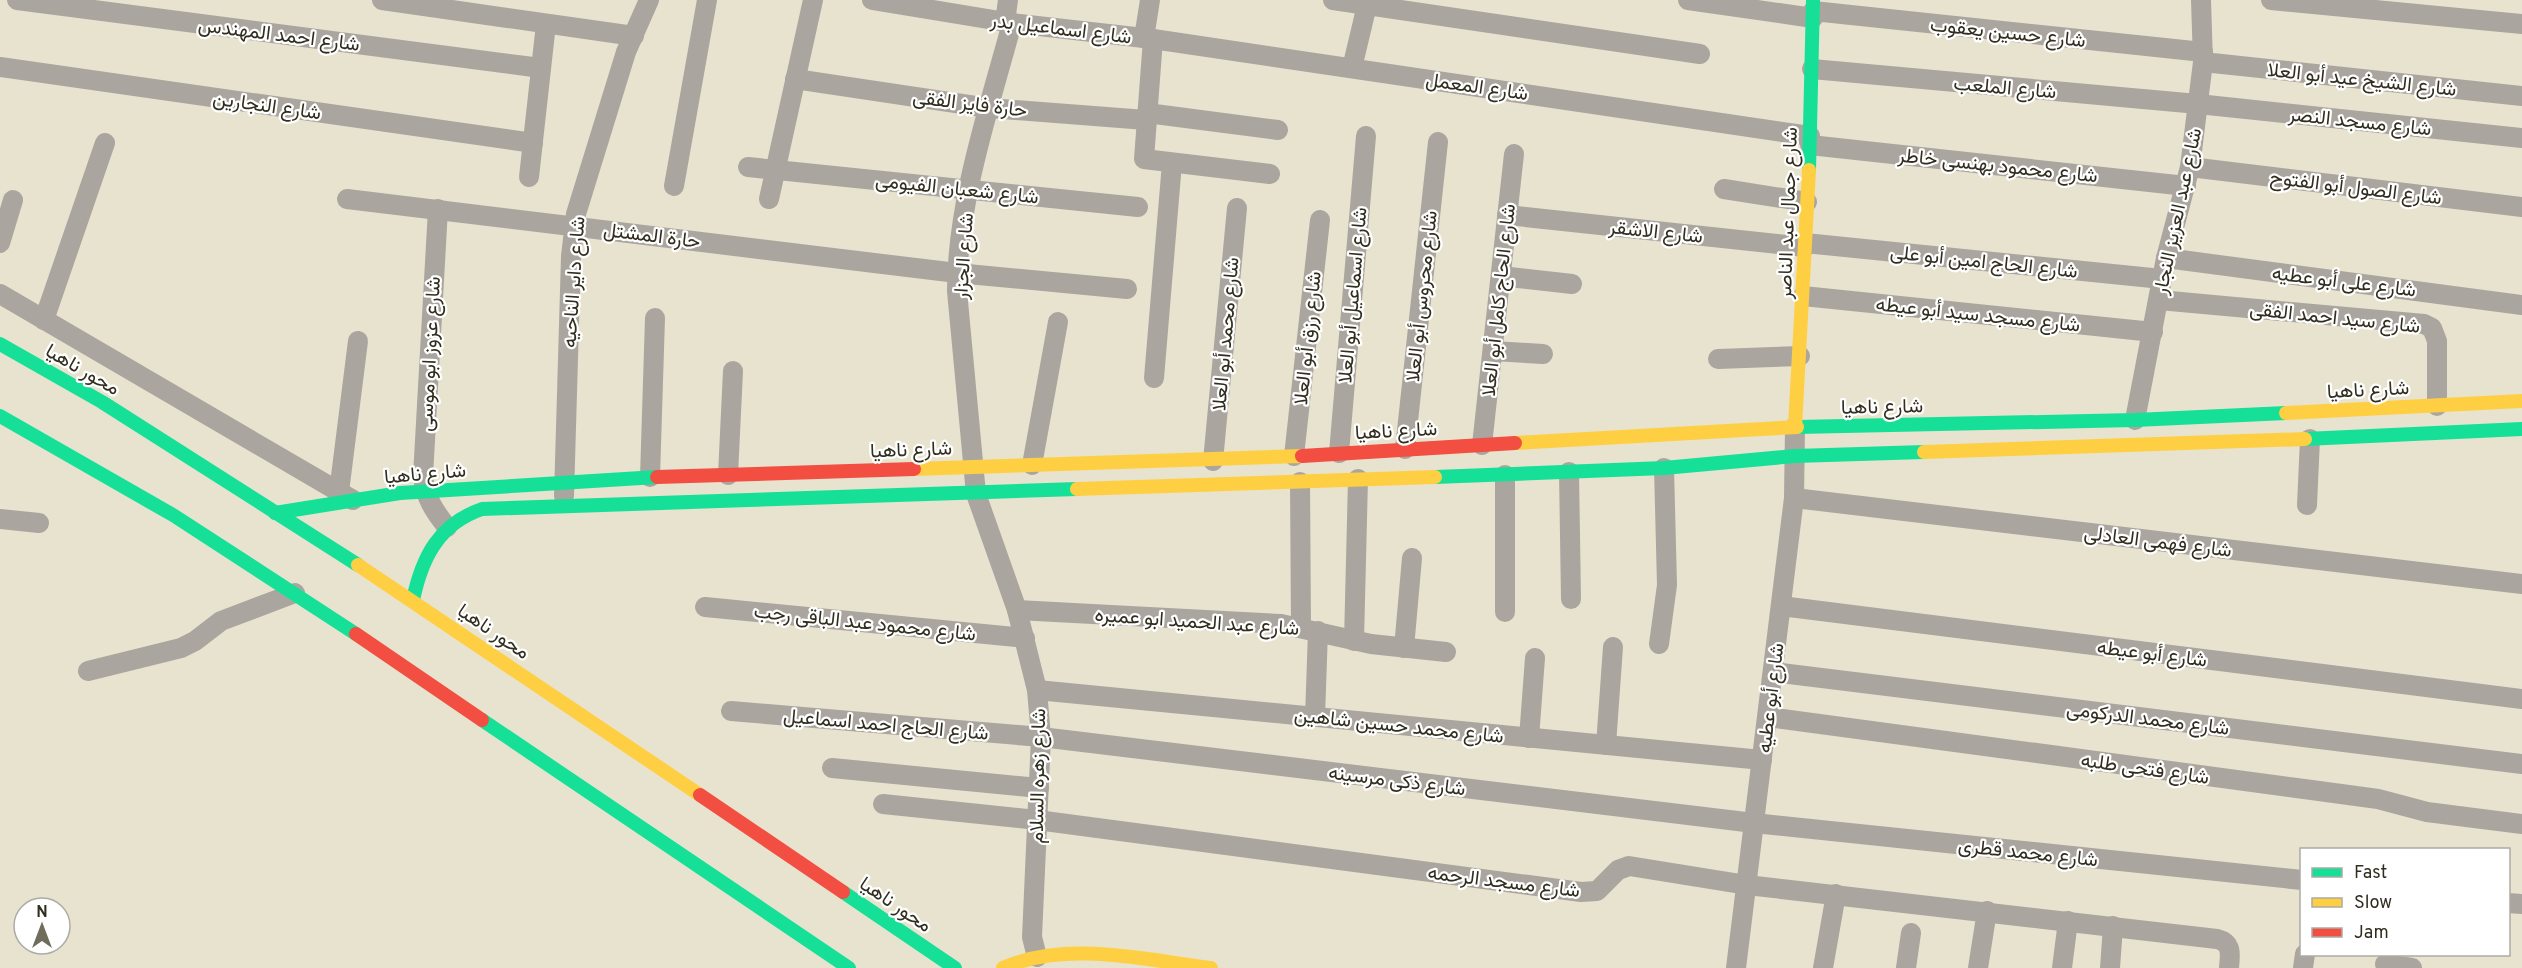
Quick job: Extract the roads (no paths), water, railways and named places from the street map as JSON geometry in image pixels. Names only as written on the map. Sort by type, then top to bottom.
[{"type":"main road","name":"شارع جمال عبد الناصر","points":[[1795,427],[1810,140],[1813,10]]},
{"type":"main road","name":"محور ناهيا","points":[[0,344],[102,402],[414,600],[955,968]]},
{"type":"main road","name":"شارع ناهيا","points":[[274,513],[346,496],[650,477],[972,466],[1213,461],[1795,427],[2135,420],[2522,401]]},
{"type":"main road","points":[[0,416],[173,515],[295,593],[849,968]]},
{"type":"main road","points":[[414,600],[425,558],[447,527],[462,516],[482,509],[976,494],[1358,478],[1505,475],[1664,468],[1795,456],[2310,439],[2522,429]]},
{"type":"main road","points":[[1003,968],[1023,958],[1036,962],[1069,954],[1211,968]]},
{"type":"street","name":"شارع احمد المهندس","points":[[17,0],[541,68]]},
{"type":"street","points":[[382,0],[634,36]]},
{"type":"street","name":"شارع داير الناحيه","points":[[563,505],[571,256],[575,225],[626,52],[649,0]]},
{"type":"street","points":[[674,186],[707,0]]},
{"type":"street","points":[[769,200],[813,0]]},
{"type":"street","name":"شارع اسماعيل بدر","points":[[872,0],[962,7],[1008,22],[1148,38]]},
{"type":"street","name":"شارع الجزار","points":[[976,494],[957,273],[969,190],[1008,22],[1008,0]]},
{"type":"street","points":[[1150,0],[1147,117],[1143,157],[1172,163],[1270,174]]},
{"type":"street","points":[[1333,0],[1700,54]]},
{"type":"street","name":"شارع حسين يعقوب","points":[[1688,0],[1813,10],[2203,57]]},
{"type":"street","points":[[2194,0],[2201,0]]},
{"type":"street","name":"شارع عبد العزيز النجار","points":[[2135,420],[2166,258],[2188,177],[2203,57],[2201,0]]},
{"type":"street","points":[[2271,0],[2522,24]]},
{"type":"street","points":[[1352,68],[1367,5]]},
{"type":"street","points":[[529,177],[546,24]]},
{"type":"street","name":"شارع المعمل","points":[[1148,38],[1810,140]]},
{"type":"street","name":"شارع الشيخ عيد أبو العلا","points":[[2203,57],[2522,96]]},
{"type":"street","name":"شارع النجارين","points":[[0,68],[533,143]]},
{"type":"street","name":"شارع الملعب","points":[[1812,69],[2198,104]]},
{"type":"street","name":"حارة فايز الفقى","points":[[795,79],[989,108],[1147,117],[1278,130]]},
{"type":"street","name":"شارع مسجد النصر","points":[[2198,104],[2522,138]]},
{"type":"street","name":"شارع اسماعيل أبو العلا","points":[[1339,453],[1366,136]]},
{"type":"street","name":"شارع محمود بهنسى خاطر","points":[[1810,140],[2188,177]]},
{"type":"street","name":"شارع محروس أبو العلا","points":[[1404,450],[1438,142]]},
{"type":"street","points":[[44,320],[105,143]]},
{"type":"street","name":"شارع الحاج كامل أبو العلا","points":[[1482,445],[1514,154]]},
{"type":"street","points":[[1154,378],[1172,163]]},
{"type":"street","name":"شارع شعبان الفيومى","points":[[748,167],[1138,207]]},
{"type":"street","name":"شارع الصول أبو الفتوح","points":[[2188,177],[2522,207]]},
{"type":"street","points":[[1724,189],[1807,202]]},
{"type":"street","name":"حارة المشتل","points":[[347,199],[957,273],[1128,289]]},
{"type":"street","points":[[0,243],[13,200]]},
{"type":"street","name":"شارع محمد أبو العلا","points":[[1213,461],[1237,208]]},
{"type":"street","name":"شارع عزوز ابو موسى","points":[[424,491],[423,465],[438,209]]},
{"type":"street","name":"شارع الاشقر","points":[[1508,215],[1805,245]]},
{"type":"street","name":"شارع رزق أبو العلا","points":[[1294,456],[1320,220]]},
{"type":"street","name":"شارع الحاج امين أبو على","points":[[1805,245],[2162,279]]},
{"type":"street","name":"شارع على أبو عطيه","points":[[2166,258],[2522,305]]},
{"type":"street","points":[[1501,276],[1572,284]]},
{"type":"street","points":[[0,294],[346,496],[358,341]]},
{"type":"street","name":"شارع مسجد سيد أبو عيطه","points":[[1803,296],[2153,332]]},
{"type":"street","name":"شارع سيد احمد الفقى","points":[[2159,300],[2424,324],[2432,328],[2438,341],[2437,406]]},
{"type":"street","points":[[650,477],[655,318]]},
{"type":"street","points":[[1032,465],[1058,322]]},
{"type":"street","points":[[1493,351],[1543,354]]},
{"type":"street","points":[[1718,359],[1800,356]]},
{"type":"street","points":[[728,475],[733,370]]},
{"type":"street","name":"شارع أبو عطيه","points":[[1736,968],[1794,498],[1795,427]]},
{"type":"street","points":[[2307,505],[2310,439]]},
{"type":"street","points":[[1659,644],[1667,585],[1664,468]]},
{"type":"street","points":[[1569,472],[1571,599]]},
{"type":"street","points":[[1505,475],[1505,612]]},
{"type":"street","points":[[1354,641],[1358,478]]},
{"type":"street","points":[[1300,482],[1315,717]]},
{"type":"street","points":[[424,491],[447,527]]},
{"type":"street","name":"شارع زهره السلام","points":[[976,494],[1017,610],[1037,690],[1041,737],[1032,937],[1036,962]]},
{"type":"street","name":"شارع فهمى العادلى","points":[[1794,498],[2522,584]]},
{"type":"street","points":[[0,519],[39,523]]},
{"type":"street","points":[[1404,648],[1412,558]]},
{"type":"street","points":[[88,671],[181,648],[195,641],[221,621],[295,593]]},
{"type":"street","name":"شارع أبو عيطه","points":[[1781,606],[2522,699]]},
{"type":"street","name":"شارع محمود عبد الباقى رجب","points":[[705,607],[1025,638]]},
{"type":"street","name":"شارع عبد الحميد ابو عميره","points":[[1017,610],[1260,623],[1309,629],[1354,641],[1446,652]]},
{"type":"street","points":[[1606,745],[1613,648]]},
{"type":"street","points":[[1529,738],[1535,658]]},
{"type":"street","name":"شارع محمد الدركومى","points":[[1773,672],[2522,764]]},
{"type":"street","name":"شارع محمد حسين شاهين","points":[[1037,690],[1762,760]]},
{"type":"street","name":"شارع الحاج احمد اسماعيل","points":[[731,711],[1041,737]]},
{"type":"street","name":"شارع فتحى طلبه","points":[[1767,717],[2331,793],[2378,800],[2427,812],[2522,824]]},
{"type":"street","name":"شارع ذكى مرسينه","points":[[1041,737],[1754,823]]},
{"type":"street","points":[[832,768],[1039,788]]},
{"type":"street","name":"شارع مسجد الرحمه","points":[[883,804],[1038,820],[1581,892],[1597,891],[1618,870],[1629,866],[1747,885],[1987,911],[2226,941],[2230,948],[2229,968]]},
{"type":"street","name":"شارع محمد قطرى","points":[[1754,823],[2300,880]]},
{"type":"street","points":[[1823,968],[1836,894]]},
{"type":"street","points":[[1978,968],[1987,911]]},
{"type":"street","points":[[2062,968],[2068,921]]},
{"type":"street","points":[[2110,968],[2113,926]]},
{"type":"street","points":[[1906,968],[1911,933]]},
{"type":"street","points":[[2385,962],[2412,968]]}]
